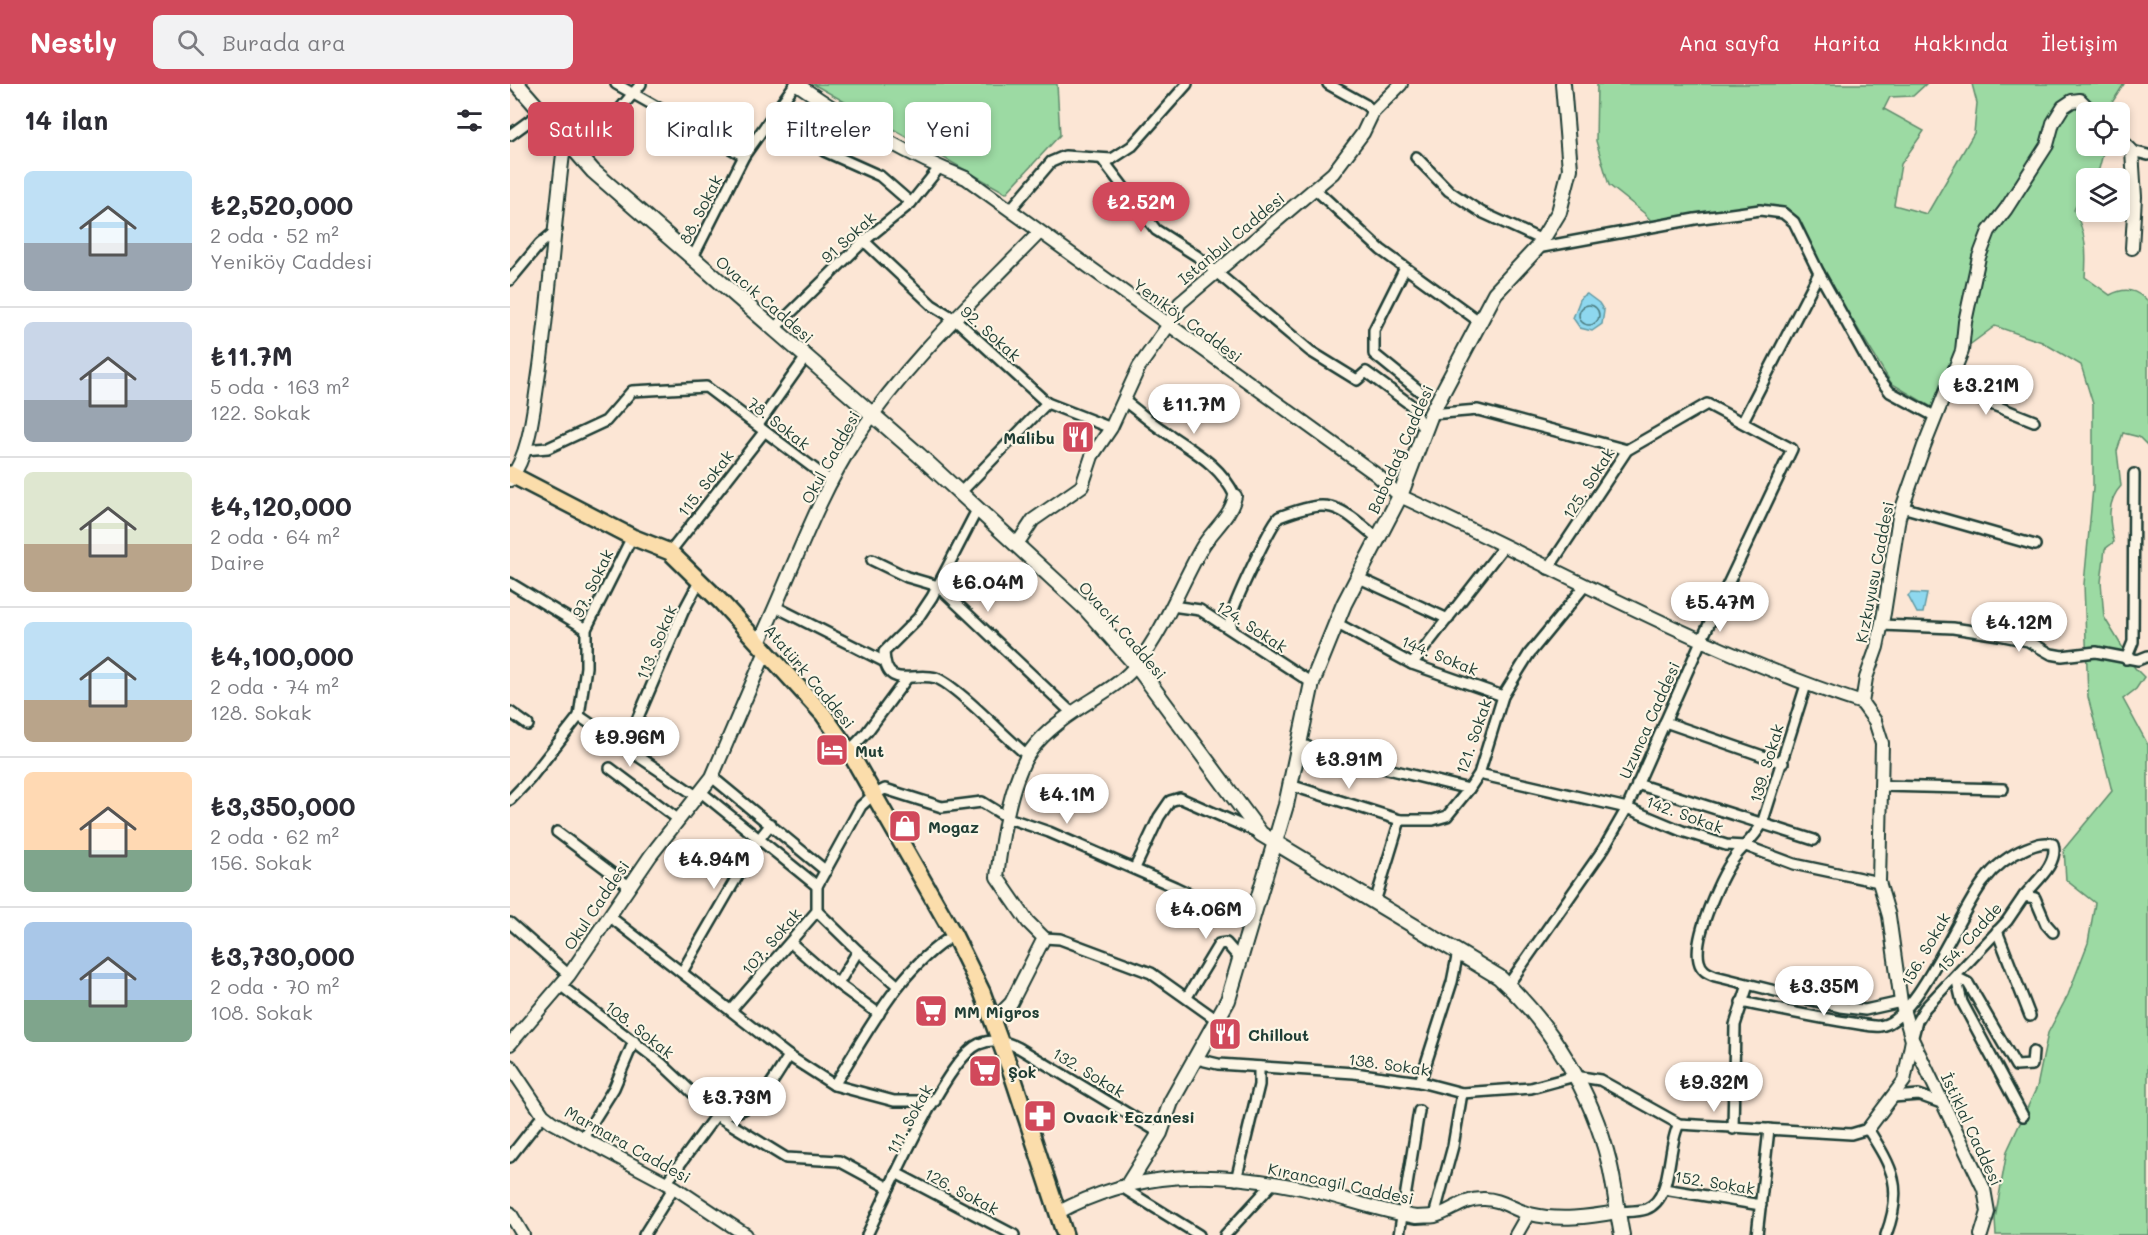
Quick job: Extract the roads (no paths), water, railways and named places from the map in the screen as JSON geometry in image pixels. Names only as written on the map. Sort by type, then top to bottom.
[{"type":"main road","name":"Ovacık Caddesi","points":[[519,84],[535,102]]},
{"type":"main road","name":"Babadağ Caddesi","points":[[1125,1185],[1160,1133],[1171,1102],[1228,1000],[1290,785],[1312,683],[1336,623],[1377,537],[1401,496],[1431,414],[1495,293],[1540,244],[1559,212],[1567,189],[1570,169],[1563,84]]},
{"type":"main road","name":"Ovacık Caddesi","points":[[580,156],[592,171],[961,492],[1086,609],[1136,665],[1261,834],[1274,844],[1458,952],[1508,985],[1524,1000],[1545,1026],[1575,1076],[1609,1162],[1622,1235]]},
{"type":"main road","name":"Atatürk Caddesi","points":[[511,477],[632,537],[670,552],[700,580],[823,714],[849,751],[954,935],[994,1020],[1065,1235]]},
{"type":"street","points":[[616,84],[646,102]]},
{"type":"street","points":[[625,102],[641,84]]},
{"type":"street","name":"88. Sokak","points":[[783,102],[796,84]]},
{"type":"street","name":"Yeniköy Caddesi","points":[[796,84],[829,106],[939,168],[966,178],[1377,476],[1401,496],[1584,587],[1701,641],[1806,685],[1862,703]]},
{"type":"street","points":[[1010,210],[1051,162],[1065,156],[1112,159],[1132,146],[1187,84]]},
{"type":"street","points":[[1328,84],[1366,105],[1373,112]]},
{"type":"street","name":"Istanbul Caddesi","points":[[1017,544],[1033,520],[1082,486],[1092,456],[1111,428],[1139,367],[1168,326],[1180,303],[1215,271],[1315,189],[1345,158],[1371,121],[1373,112],[1401,84]]},
{"type":"street","name":"Kızkuyusu Caddesi","points":[[1862,703],[1866,678],[1878,647],[1902,507],[1962,351],[1965,321],[1979,257],[1989,231],[2047,146],[2053,123],[2063,106],[2072,101],[2082,102]]},
{"type":"street","points":[[510,135],[528,122]]},
{"type":"street","name":"88. Sokak","points":[[754,142],[766,125]]},
{"type":"street","points":[[2133,248],[2135,180],[2132,151],[2148,155]]},
{"type":"street","points":[[511,477],[524,450],[543,344],[564,156]]},
{"type":"street","name":"88. Sokak","points":[[692,259],[744,156]]},
{"type":"street","points":[[835,156],[880,176],[911,203]]},
{"type":"street","points":[[1416,157],[1449,192],[1480,212],[1540,244],[1655,225],[1771,211],[1783,213],[1794,222],[1819,273],[1874,372],[1890,392],[1903,402],[1936,417]]},
{"type":"street","points":[[1102,159],[1156,230],[1215,271],[1310,351],[1357,380],[1366,372],[1411,405],[1425,432]]},
{"type":"street","name":"91 Sokak","points":[[774,329],[864,241],[911,203],[939,168]]},
{"type":"street","points":[[1315,189],[1381,250],[1480,322]]},
{"type":"street","points":[[510,280],[540,244],[557,230]]},
{"type":"street","name":"Okul Caddesi","points":[[510,1044],[569,975],[629,886],[712,777],[763,647],[776,607],[832,482],[856,439],[896,381],[1039,232]]},
{"type":"street","name":"92. Sokak","points":[[864,241],[933,305],[955,319],[1047,404],[1111,428]]},
{"type":"street","points":[[1405,267],[1374,330],[1374,354],[1422,393]]},
{"type":"street","points":[[1743,421],[1819,273]]},
{"type":"street","name":"115. Sokak","points":[[670,552],[761,428],[806,357]]},
{"type":"street","name":"78. Sokak","points":[[524,450],[548,448],[606,421],[632,391],[706,387],[832,482]]},
{"type":"street","points":[[1948,387],[2034,421]]},
{"type":"street","points":[[1123,400],[1163,431],[1209,459],[1228,482],[1235,496],[1225,518],[1212,530],[1200,550],[1172,606],[1136,665],[1117,682],[1072,712],[1034,746],[1028,756],[1008,818],[997,877],[1028,922],[1044,938],[1060,939],[1151,973],[1217,1020]]},
{"type":"street","points":[[961,492],[1047,404]]},
{"type":"street","name":"125. Sokak","points":[[1548,569],[1627,450],[1707,404],[1743,421],[1792,449]]},
{"type":"street","points":[[1431,414],[1478,410],[1627,450]]},
{"type":"street","name":"Uzunca Caddesi","points":[[1508,985],[1604,848],[1627,808],[1701,641],[1792,449]]},
{"type":"street","points":[[2126,659],[2133,642],[2134,474]]},
{"type":"street","points":[[1232,629],[1230,621],[1258,553],[1279,517],[1303,508],[1327,504],[1354,519],[1377,537]]},
{"type":"street","points":[[1902,507],[2035,545]]},
{"type":"street","points":[[978,508],[938,586],[918,618],[884,652],[885,662],[888,670],[896,677],[934,678],[950,686],[1028,756]]},
{"type":"street","name":"97. Sokak","points":[[510,800],[529,780],[579,716],[586,667],[586,629],[632,537]]},
{"type":"street","points":[[1413,664],[1504,546]]},
{"type":"street","points":[[872,560],[907,577],[938,586],[1072,712]]},
{"type":"street","points":[[1357,577],[1448,618]]},
{"type":"street","name":"113. Sokak","points":[[625,748],[683,612],[700,580]]},
{"type":"street","points":[[510,583],[586,629]]},
{"type":"street","name":"121. Sokak","points":[[1290,785],[1400,820],[1432,820],[1447,816],[1479,774],[1503,696],[1529,654],[1584,587]]},
{"type":"street","name":"124. Sokak","points":[[1172,606],[1200,610],[1312,683]]},
{"type":"street","points":[[776,607],[885,662]]},
{"type":"street","name":"144. Sokak","points":[[1336,623],[1413,664],[1503,696]]},
{"type":"street","points":[[1882,625],[1953,627],[2028,641],[2051,654],[2096,652],[2138,660],[2148,656]]},
{"type":"street","points":[[849,751],[867,732],[908,678]]},
{"type":"street","name":"139. Sokak","points":[[1748,985],[1704,971],[1699,963],[1697,950],[1716,895],[1738,853],[1762,824],[1806,685]]},
{"type":"street","points":[[1575,1076],[1600,1080],[1679,1124],[1732,1129],[1851,1134],[1868,1129],[1893,1097],[1904,1081],[1912,1040],[1902,1005],[1889,916],[1880,882],[1882,743],[1875,721],[1862,703]]},
{"type":"street","points":[[510,712],[528,725]]},
{"type":"street","points":[[579,716],[699,794],[759,838],[817,886],[861,806],[873,795],[885,789],[942,807],[982,802],[1008,818],[1135,868],[1221,909],[1250,928]]},
{"type":"street","points":[[1665,722],[1783,763]]},
{"type":"street","points":[[1298,743],[1330,755],[1469,789]]},
{"type":"street","points":[[610,768],[679,820]]},
{"type":"street","name":"142. Sokak","points":[[1479,774],[1627,808],[1682,831],[1726,845],[1746,846],[1794,864],[1880,882]]},
{"type":"street","points":[[712,777],[826,871]]},
{"type":"street","points":[[1637,784],[1814,840]]},
{"type":"street","points":[[1883,786],[2003,789]]},
{"type":"street","points":[[1135,868],[1159,817],[1170,801],[1180,798],[1261,834]]},
{"type":"street","points":[[1375,902],[1400,820]]},
{"type":"street","points":[[682,972],[759,838],[771,824]]},
{"type":"street","points":[[557,832],[629,886]]},
{"type":"street","name":"156. Sokak","points":[[1741,1002],[1831,1020],[1881,1026],[1893,1020],[1902,1005],[1915,998],[1931,975],[1966,907],[1984,880],[2002,862],[2021,851],[2036,844],[2053,844],[2055,851],[2053,862],[2024,896]]},
{"type":"street","name":"107. Sokak","points":[[731,1010],[818,911],[817,886]]},
{"type":"street","name":"154. Cadde","points":[[1912,1040],[1917,1021],[1925,1008],[1997,931],[2024,896],[2035,898],[2046,924],[2053,932]]},
{"type":"street","points":[[818,911],[858,951],[898,986]]},
{"type":"street","points":[[609,916],[789,1056],[834,1084],[894,1101],[935,1101]]},
{"type":"street","points":[[510,923],[569,975]]},
{"type":"street","points":[[1997,931],[2030,1016]]},
{"type":"street","points":[[834,1084],[898,986],[932,948],[954,935]]},
{"type":"street","points":[[994,1020],[1011,1003],[1044,938]]},
{"type":"street","points":[[791,943],[838,984],[879,1014]]},
{"type":"street","points":[[1187,997],[1219,944],[1226,943],[1241,960]]},
{"type":"street","points":[[838,984],[858,951]]},
{"type":"street","points":[[1420,1082],[1452,982],[1458,952]]},
{"type":"street","points":[[1956,977],[1968,983],[2016,1066],[2032,1065],[2033,1052]]},
{"type":"street","points":[[1956,977],[1962,1002],[2023,1116]]},
{"type":"street","name":"108. Sokak","points":[[560,985],[634,1041],[717,1115],[786,1158],[839,1161],[890,1188]]},
{"type":"street","points":[[1732,1129],[1735,1025],[1748,985],[1840,1007],[1865,1010],[1902,1005]]},
{"type":"street","name":"111. Sokak","points":[[867,1235],[896,1173],[957,1065],[978,1045],[1000,1040]]},
{"type":"street","name":"132. Sokak","points":[[1000,1040],[1019,1048],[1160,1133]]},
{"type":"street","name":"İstiklal Caddesi","points":[[1912,1040],[1984,1189],[1988,1212],[1981,1235]]},
{"type":"street","points":[[582,1139],[614,1088],[634,1041]]},
{"type":"street","points":[[644,1235],[670,1185],[717,1115],[735,1115],[754,1105],[789,1056]]},
{"type":"street","name":"138. Sokak","points":[[1197,1059],[1218,1064],[1354,1073],[1420,1082],[1462,1093],[1531,1088],[1575,1076]]},
{"type":"street","name":"Marmara Caddesi","points":[[510,1066],[543,1115],[582,1139],[670,1185],[746,1235]]},
{"type":"street","points":[[1236,1180],[1259,1085],[1259,1067]]},
{"type":"street","points":[[1434,1216],[1453,1146],[1462,1093]]},
{"type":"street","points":[[1893,1097],[1919,1095],[1941,1103]]},
{"type":"street","points":[[1399,1235],[1419,1111]]},
{"type":"street","points":[[510,1157],[543,1115]]},
{"type":"street","points":[[1617,1212],[1645,1209],[1655,1203],[1664,1189],[1671,1142],[1679,1124]]},
{"type":"street","points":[[1758,1235],[1769,1129]]},
{"type":"street","points":[[1868,1129],[1895,1176],[1894,1205],[1886,1235]]},
{"type":"street","name":"126. Sokak","points":[[896,1173],[1014,1235]]},
{"type":"street","name":"Kırancagil Caddesi","points":[[1057,1213],[1125,1185],[1186,1177],[1273,1183],[1401,1215],[1434,1216],[1460,1203],[1479,1198],[1493,1199],[1528,1214],[1584,1218],[1617,1212]]},
{"type":"street","points":[[1225,1235],[1273,1183]]},
{"type":"street","points":[[1125,1185],[1199,1235]]},
{"type":"street","name":"152. Sokak","points":[[1664,1189],[1761,1205]]},
{"type":"street","points":[[510,1213],[523,1235]]},
{"type":"street","points":[[1516,1235],[1528,1214]]},
{"type":"water","points":[[1587,294],[1599,303],[1604,311],[1602,324],[1592,331],[1580,328],[1573,318],[1581,297]]},
{"type":"water","points":[[1911,593],[1927,594],[1923,613],[1917,613],[1908,596]]},
{"type":"place","name":"Malibu","points":[[1078,437]]},
{"type":"place","name":"Mut","points":[[832,750]]},
{"type":"place","name":"Mogaz","points":[[905,826]]},
{"type":"place","name":"MM Migros","points":[[931,1011]]},
{"type":"place","name":"Chillout","points":[[1225,1034]]},
{"type":"place","name":"Şok","points":[[985,1071]]},
{"type":"place","name":"Ovacık Eczanesi","points":[[1040,1116]]}]
